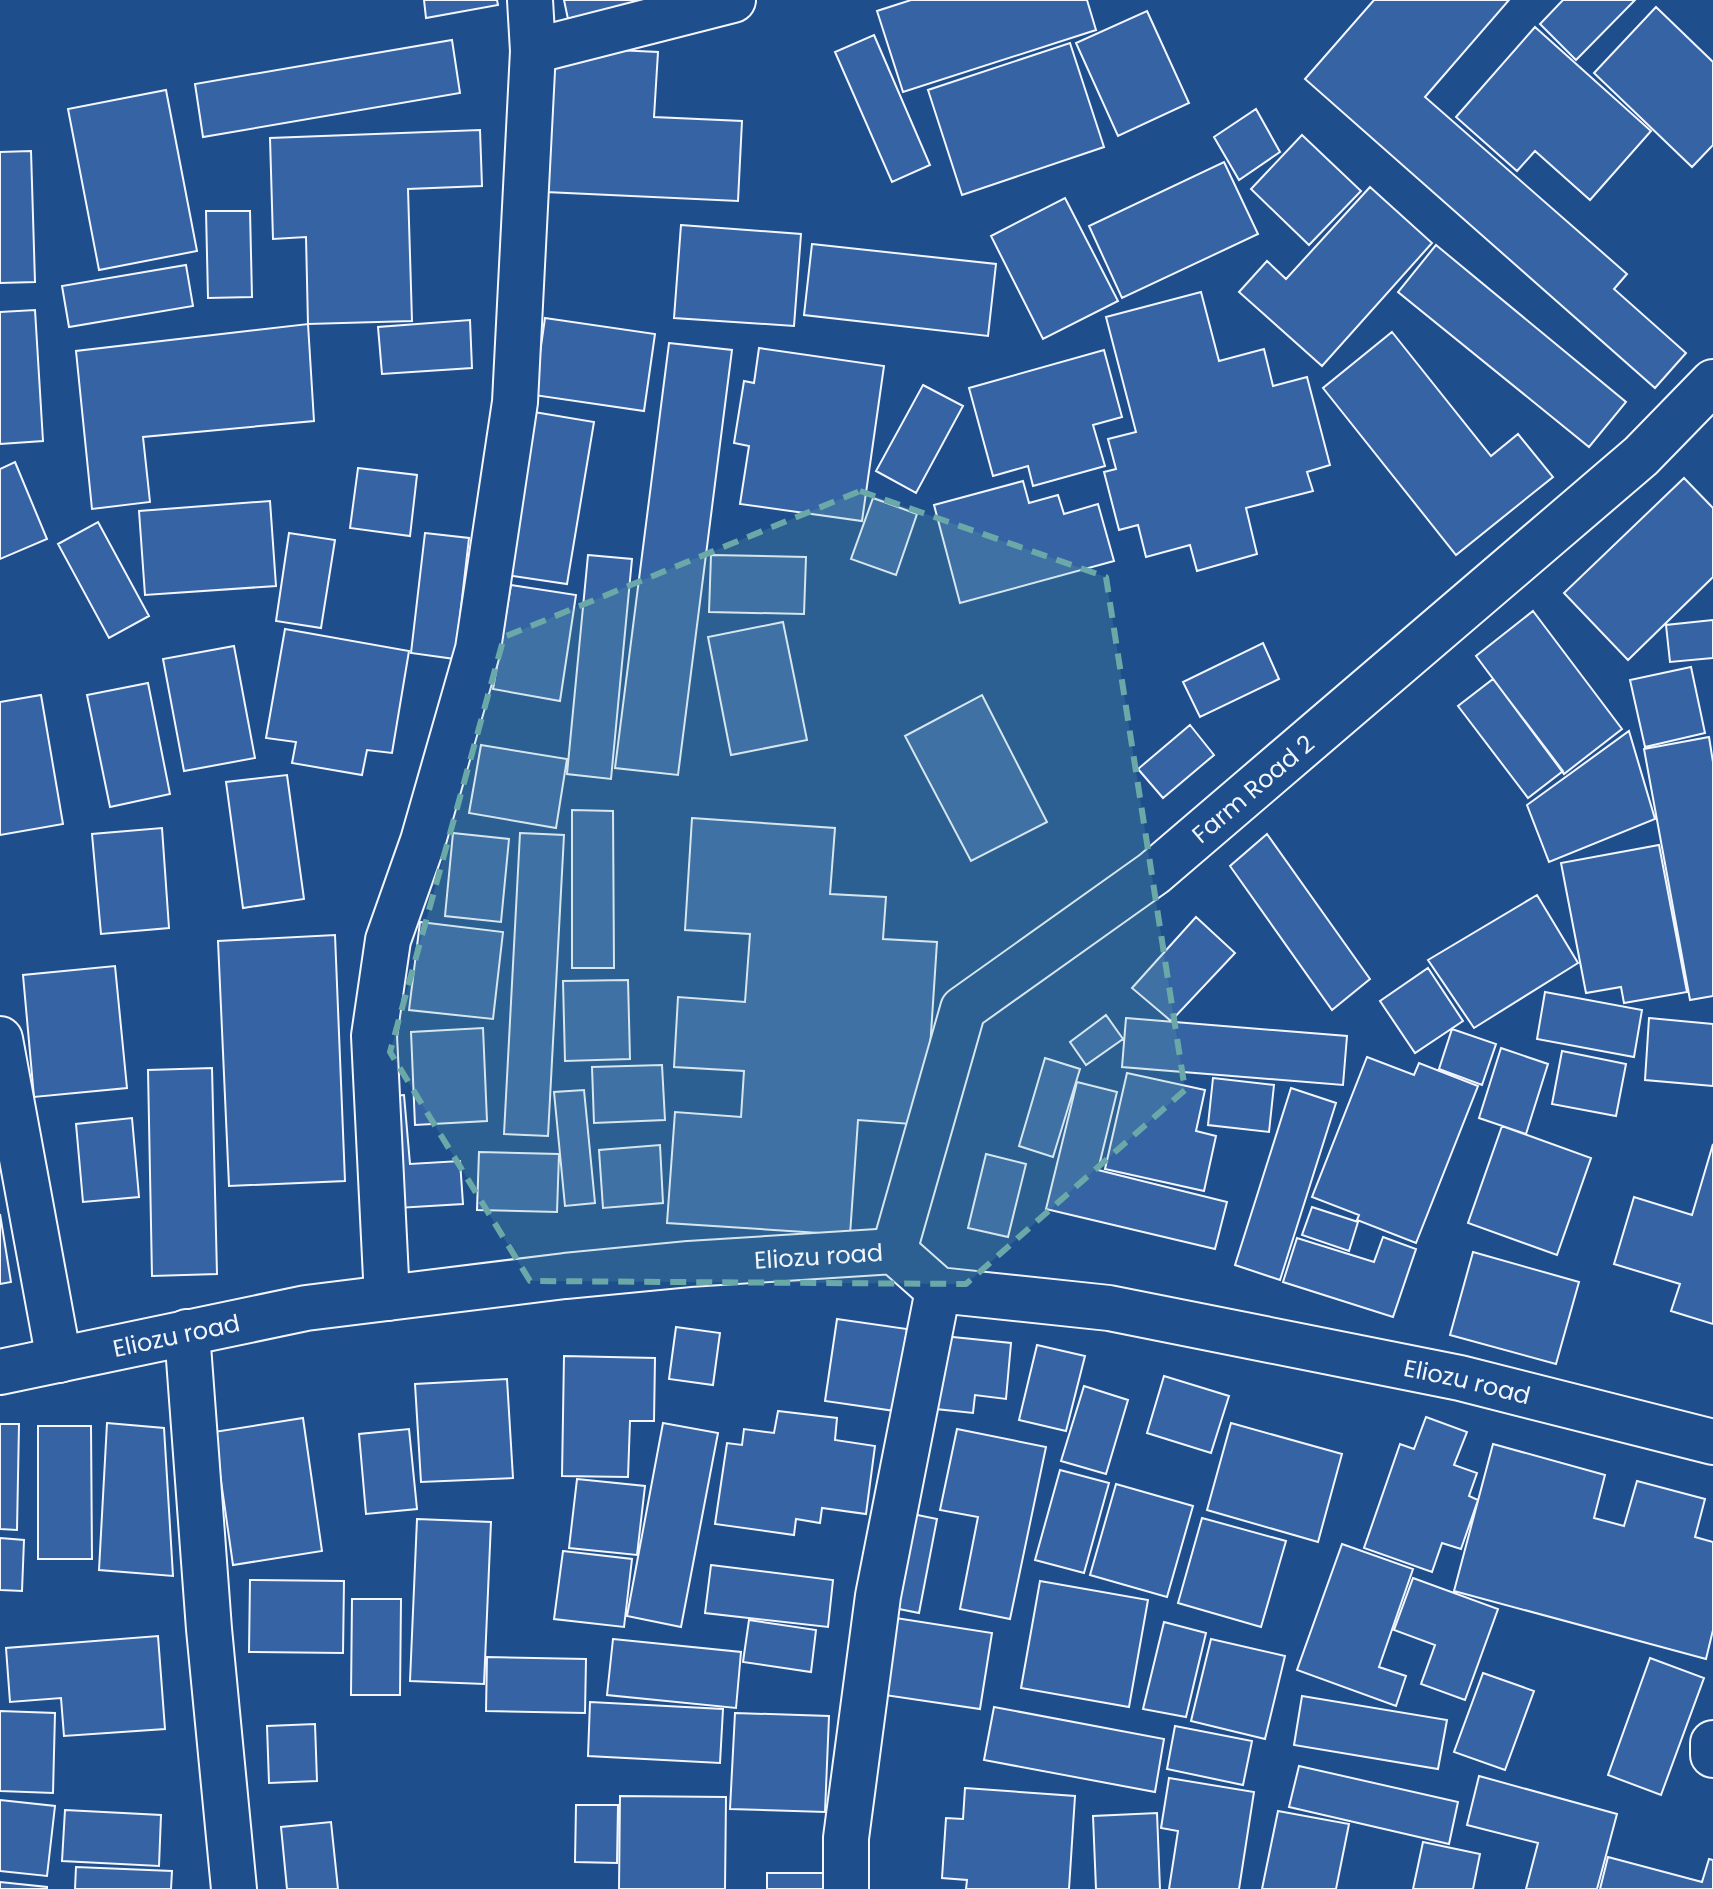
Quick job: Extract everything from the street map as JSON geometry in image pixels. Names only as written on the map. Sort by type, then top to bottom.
[{"type":"street","points":[[387,1298],[374,1036],[388,940],[423,841],[478,649],[515,402],[533,51],[530,0]]},
{"type":"street","points":[[533,51],[733,0]]},
{"type":"street","name":"Farm Road 2","points":[[894,1251],[963,1009],[1154,873],[1641,456],[1713,382]]},
{"type":"street","points":[[0,1039],[59,1360]]},
{"type":"street","name":"Eliozu road","points":[[0,1372],[306,1308],[689,1264],[894,1251],[938,1290],[1109,1308],[1460,1378],[1713,1442]]},
{"type":"street","points":[[846,1889],[846,1838],[878,1596],[938,1290]]},
{"type":"street","points":[[187,1332],[209,1629],[234,1889]]},
{"type":"street","points":[[1713,1743],[1713,1755]]},
{"type":"highlighted area","points":[[860,491],[1106,577],[1185,1090],[966,1284],[530,1281],[390,1052],[504,637]]},
{"type":"building","points":[[424,0],[497,0],[498,5],[426,18]]},
{"type":"building","points":[[564,0],[646,0],[568,19]]},
{"type":"building","points":[[911,0],[1087,0],[1096,30],[903,92],[877,11]]},
{"type":"building","points":[[1374,0],[1509,0],[1425,97],[1627,274],[1614,289],[1686,353],[1655,388],[1305,79]]},
{"type":"building","points":[[1563,0],[1635,0],[1576,60],[1540,24]]},
{"type":"building","points":[[1656,7],[1713,62],[1713,145],[1692,167],[1594,73]]},
{"type":"building","points":[[1147,11],[1189,103],[1118,136],[1076,43]]},
{"type":"building","points":[[1535,27],[1651,131],[1590,200],[1535,151],[1517,171],[1456,117]]},
{"type":"building","points":[[874,35],[930,165],[892,182],[835,52]]},
{"type":"building","points":[[452,40],[460,93],[203,137],[195,84]]},
{"type":"building","points":[[1070,43],[1104,147],[962,195],[928,90]]},
{"type":"building","points":[[553,47],[658,52],[654,117],[742,121],[738,201],[546,192]]},
{"type":"building","points":[[166,90],[197,251],[99,270],[68,109]]},
{"type":"building","points":[[1256,109],[1280,152],[1239,180],[1214,137]]},
{"type":"building","points":[[480,130],[482,186],[408,189],[412,321],[308,324],[306,237],[273,239],[270,138]]},
{"type":"building","points":[[1302,135],[1361,191],[1309,245],[1251,189]]},
{"type":"building","points":[[31,151],[35,282],[0,283],[0,152]]},
{"type":"building","points":[[1224,162],[1258,234],[1122,298],[1089,226]]},
{"type":"building","points":[[1370,187],[1432,243],[1322,366],[1239,292],[1267,261],[1286,279]]},
{"type":"building","points":[[1065,198],[1118,301],[1043,339],[991,236]]},
{"type":"building","points":[[206,211],[250,211],[252,297],[208,298]]},
{"type":"building","points":[[681,225],[801,234],[794,326],[674,318]]},
{"type":"building","points":[[812,244],[996,264],[988,336],[804,315]]},
{"type":"building","points":[[1436,245],[1626,402],[1589,447],[1398,292]]},
{"type":"building","points":[[186,265],[193,306],[69,327],[62,286]]},
{"type":"building","points":[[1201,292],[1219,361],[1264,349],[1273,386],[1307,377],[1330,465],[1307,472],[1313,491],[1246,508],[1257,554],[1197,571],[1190,545],[1146,557],[1138,525],[1119,530],[1104,472],[1116,469],[1108,439],[1136,432],[1106,317]]},
{"type":"building","points":[[35,310],[43,441],[0,444],[0,312]]},
{"type":"building","points":[[545,318],[655,334],[644,411],[534,395]]},
{"type":"building","points":[[470,320],[472,368],[382,374],[378,327]]},
{"type":"building","points":[[308,324],[314,421],[143,437],[150,502],[92,509],[76,351]]},
{"type":"building","points":[[1392,332],[1491,456],[1518,434],[1553,477],[1456,555],[1323,388]]},
{"type":"building","points":[[669,343],[732,350],[678,775],[615,768]]},
{"type":"building","points":[[759,348],[884,366],[862,521],[740,504],[749,446],[734,443],[744,381],[754,383]]},
{"type":"building","points":[[1104,350],[1122,417],[1093,425],[1105,466],[1033,486],[1028,466],[993,476],[969,388]]},
{"type":"building","points":[[923,385],[963,406],[916,493],[876,471]]},
{"type":"building","points":[[534,412],[594,422],[567,584],[507,575]]},
{"type":"building","points":[[15,462],[47,539],[0,559],[0,469]]},
{"type":"building","points":[[358,468],[417,475],[410,536],[350,528]]},
{"type":"building","points":[[1684,478],[1713,508],[1713,577],[1628,660],[1564,593]]},
{"type":"building","points":[[1023,481],[1029,503],[1058,495],[1064,514],[1098,504],[1114,561],[960,603],[934,505]]},
{"type":"building","points":[[873,498],[917,514],[896,575],[851,559]]},
{"type":"building","points":[[270,501],[276,586],[145,595],[139,511]]},
{"type":"building","points":[[98,522],[149,616],[109,638],[58,544]]},
{"type":"building","points":[[289,533],[335,540],[321,628],[276,621]]},
{"type":"building","points":[[425,533],[469,538],[455,659],[411,653]]},
{"type":"building","points":[[588,555],[632,559],[611,779],[567,774]]},
{"type":"building","points":[[711,555],[806,557],[804,614],[709,612]]},
{"type":"building","points":[[511,585],[576,595],[560,701],[493,689]]},
{"type":"building","points":[[1533,611],[1622,729],[1564,774],[1476,656]]},
{"type":"building","points":[[1713,620],[1713,658],[1670,662],[1666,625]]},
{"type":"building","points":[[783,622],[807,740],[731,755],[708,637]]},
{"type":"building","points":[[285,629],[409,651],[392,753],[367,750],[362,775],[292,763],[296,742],[266,738]]},
{"type":"building","points":[[1263,643],[1279,679],[1200,717],[1183,682]]},
{"type":"building","points":[[234,646],[255,758],[184,771],[163,659]]},
{"type":"building","points":[[1691,667],[1705,733],[1645,747],[1630,680]]},
{"type":"building","points":[[1493,679],[1563,771],[1528,798],[1458,706]]},
{"type":"building","points":[[148,683],[170,794],[110,807],[87,695]]},
{"type":"building","points":[[41,695],[63,824],[0,835],[0,702]]},
{"type":"building","points":[[982,695],[1047,822],[971,861],[905,736]]},
{"type":"building","points":[[1190,725],[1214,755],[1163,798],[1138,769]]},
{"type":"building","points":[[1629,731],[1655,819],[1549,862],[1527,805]]},
{"type":"building","points":[[1709,737],[1713,762],[1713,996],[1690,1000],[1644,749]]},
{"type":"building","points":[[481,745],[567,759],[556,828],[469,813]]},
{"type":"building","points":[[287,775],[304,899],[243,908],[226,782]]},
{"type":"building","points":[[572,810],[613,811],[614,968],[572,968]]},
{"type":"building","points":[[692,818],[835,828],[830,894],[886,897],[883,939],[937,942],[925,1125],[858,1120],[850,1235],[667,1223],[675,1112],[741,1117],[744,1071],[674,1067],[678,997],[745,1002],[750,934],[685,930]]},
{"type":"building","points":[[162,828],[169,928],[101,934],[92,834]]},
{"type":"building","points":[[453,833],[509,839],[501,922],[445,916]]},
{"type":"building","points":[[520,833],[564,835],[548,1136],[504,1134]]},
{"type":"building","points":[[1267,834],[1370,979],[1332,1010],[1230,866]]},
{"type":"building","points":[[1659,845],[1687,992],[1624,1003],[1621,987],[1586,993],[1561,863]]},
{"type":"building","points":[[1537,895],[1578,963],[1474,1028],[1428,960]]},
{"type":"building","points":[[1196,917],[1235,953],[1171,1021],[1132,988]]},
{"type":"building","points":[[420,922],[503,932],[493,1019],[409,1010]]},
{"type":"building","points":[[335,935],[345,1181],[229,1186],[218,941]]},
{"type":"building","points":[[115,966],[127,1088],[34,1097],[23,975]]},
{"type":"building","points":[[1428,968],[1463,1021],[1415,1053],[1380,1001]]},
{"type":"building","points":[[628,980],[630,1059],[565,1061],[563,981]]},
{"type":"building","points":[[1545,992],[1642,1010],[1634,1057],[1537,1039]]},
{"type":"building","points":[[1106,1015],[1123,1039],[1086,1065],[1070,1042]]},
{"type":"building","points":[[1126,1018],[1347,1036],[1343,1085],[1122,1067]]},
{"type":"building","points":[[1649,1018],[1713,1024],[1713,1086],[1645,1080]]},
{"type":"building","points":[[483,1028],[487,1121],[415,1125],[411,1032]]},
{"type":"building","points":[[1452,1029],[1496,1044],[1482,1085],[1439,1069]]},
{"type":"building","points":[[1501,1048],[1548,1064],[1526,1134],[1479,1118]]},
{"type":"building","points":[[1562,1051],[1626,1064],[1616,1116],[1552,1104]]},
{"type":"building","points":[[1367,1057],[1414,1075],[1419,1063],[1478,1086],[1416,1243],[1357,1220],[1359,1215],[1312,1197]]},
{"type":"building","points":[[1045,1058],[1080,1069],[1053,1157],[1019,1146]]},
{"type":"building","points":[[662,1065],[665,1120],[594,1123],[592,1067]]},
{"type":"building","points":[[212,1068],[217,1274],[152,1276],[148,1070]]},
{"type":"building","points":[[1127,1073],[1205,1090],[1196,1131],[1216,1136],[1204,1191],[1105,1169]]},
{"type":"building","points":[[1213,1078],[1274,1085],[1269,1132],[1208,1125]]},
{"type":"building","points":[[1077,1082],[1117,1092],[1098,1170],[1227,1202],[1215,1249],[1046,1209]]},
{"type":"building","points":[[1291,1088],[1336,1103],[1280,1280],[1235,1265]]},
{"type":"building","points":[[584,1090],[595,1203],[565,1206],[554,1092]]},
{"type":"building","points":[[404,1095],[410,1164],[460,1161],[463,1204],[397,1208],[390,1096]]},
{"type":"building","points":[[132,1118],[139,1197],[83,1202],[76,1124]]},
{"type":"building","points":[[1502,1126],[1591,1158],[1557,1255],[1468,1223]]},
{"type":"building","points":[[1713,1144],[1713,1324],[1671,1311],[1680,1284],[1614,1264],[1634,1197],[1692,1215]]},
{"type":"building","points":[[660,1145],[663,1203],[603,1208],[599,1150]]},
{"type":"building","points":[[479,1152],[559,1154],[557,1212],[477,1210]]},
{"type":"building","points":[[986,1154],[1026,1164],[1008,1237],[968,1228]]},
{"type":"building","points":[[1312,1207],[1358,1222],[1349,1251],[1302,1235]]},
{"type":"building","points":[[0,1214],[11,1282],[0,1284]]},
{"type":"building","points":[[1383,1237],[1416,1249],[1393,1317],[1283,1282],[1297,1238],[1374,1262]]},
{"type":"building","points":[[1473,1252],[1579,1282],[1556,1364],[1450,1335]]},
{"type":"building","points":[[837,1319],[907,1329],[895,1411],[825,1401]]},
{"type":"building","points":[[676,1327],[720,1333],[713,1385],[669,1379]]},
{"type":"building","points":[[943,1336],[1011,1343],[1006,1399],[975,1395],[973,1413],[936,1409]]},
{"type":"building","points":[[1037,1345],[1085,1356],[1066,1431],[1019,1420]]},
{"type":"building","points":[[564,1356],[655,1358],[654,1421],[630,1421],[628,1477],[562,1476]]},
{"type":"building","points":[[1164,1376],[1229,1396],[1211,1453],[1147,1433]]},
{"type":"building","points":[[507,1379],[513,1478],[421,1482],[415,1384]]},
{"type":"building","points":[[1084,1386],[1128,1400],[1106,1474],[1061,1461]]},
{"type":"building","points":[[778,1411],[837,1418],[835,1440],[875,1446],[866,1514],[822,1508],[820,1523],[796,1519],[794,1535],[715,1524],[727,1443],[742,1445],[744,1429],[774,1433]]},
{"type":"building","points":[[1426,1417],[1467,1432],[1454,1465],[1477,1473],[1469,1496],[1478,1500],[1461,1549],[1442,1543],[1432,1572],[1364,1548],[1400,1444],[1414,1449]]},
{"type":"building","points":[[303,1418],[322,1551],[233,1565],[214,1432]]},
{"type":"building","points":[[107,1423],[164,1428],[173,1576],[99,1570]]},
{"type":"building","points":[[663,1423],[718,1433],[681,1627],[627,1616]]},
{"type":"building","points":[[1231,1423],[1342,1454],[1318,1542],[1207,1510]]},
{"type":"building","points":[[0,1424],[19,1424],[17,1530],[0,1529]]},
{"type":"building","points":[[38,1426],[91,1426],[92,1559],[38,1559]]},
{"type":"building","points":[[409,1429],[417,1509],[366,1514],[359,1434]]},
{"type":"building","points":[[957,1429],[1046,1447],[1010,1619],[960,1609],[978,1517],[940,1510]]},
{"type":"building","points":[[1493,1444],[1605,1475],[1594,1518],[1624,1526],[1637,1481],[1705,1499],[1695,1537],[1713,1542],[1713,1630],[1706,1659],[1454,1591]]},
{"type":"building","points":[[1060,1470],[1109,1483],[1084,1573],[1035,1560]]},
{"type":"building","points":[[577,1479],[645,1486],[637,1555],[569,1548]]},
{"type":"building","points":[[1116,1484],[1193,1506],[1167,1597],[1090,1575]]},
{"type":"building","points":[[903,1512],[937,1519],[919,1613],[884,1606]]},
{"type":"building","points":[[1202,1518],[1286,1541],[1261,1627],[1178,1603]]},
{"type":"building","points":[[417,1519],[491,1522],[484,1684],[410,1681]]},
{"type":"building","points":[[0,1538],[24,1540],[22,1591],[0,1590]]},
{"type":"building","points":[[1342,1544],[1413,1569],[1379,1667],[1406,1676],[1396,1706],[1297,1670]]},
{"type":"building","points":[[563,1551],[632,1559],[624,1627],[554,1619]]},
{"type":"building","points":[[711,1565],[833,1580],[828,1627],[705,1613]]},
{"type":"building","points":[[1413,1578],[1498,1609],[1465,1700],[1421,1684],[1435,1645],[1394,1630]]},
{"type":"building","points":[[250,1580],[344,1581],[343,1653],[249,1652]]},
{"type":"building","points":[[1040,1581],[1148,1600],[1129,1707],[1021,1688]]},
{"type":"building","points":[[352,1599],[401,1599],[400,1695],[351,1695]]},
{"type":"building","points":[[883,1616],[992,1633],[980,1709],[871,1693]]},
{"type":"building","points":[[749,1620],[816,1630],[811,1672],[743,1662]]},
{"type":"building","points":[[1164,1622],[1206,1633],[1186,1717],[1143,1709]]},
{"type":"building","points":[[158,1636],[165,1729],[64,1736],[61,1698],[10,1702],[6,1648]]},
{"type":"building","points":[[613,1639],[741,1652],[736,1708],[607,1695]]},
{"type":"building","points":[[1211,1639],[1285,1656],[1265,1739],[1191,1721]]},
{"type":"building","points":[[487,1657],[586,1659],[585,1713],[486,1711]]},
{"type":"building","points":[[1650,1658],[1704,1678],[1661,1795],[1608,1775]]},
{"type":"building","points":[[1483,1673],[1534,1691],[1505,1770],[1454,1752]]},
{"type":"building","points":[[1302,1696],[1447,1720],[1438,1769],[1294,1745]]},
{"type":"building","points":[[590,1702],[723,1709],[720,1763],[588,1756]]},
{"type":"building","points":[[994,1707],[1164,1739],[1155,1792],[984,1760]]},
{"type":"building","points":[[0,1711],[55,1713],[53,1793],[0,1791]]},
{"type":"building","points":[[735,1713],[829,1716],[825,1812],[730,1809]]},
{"type":"building","points":[[315,1724],[317,1781],[269,1783],[267,1726]]},
{"type":"building","points":[[1175,1726],[1252,1741],[1243,1785],[1167,1769]]},
{"type":"building","points":[[1299,1766],[1458,1802],[1449,1844],[1289,1807]]},
{"type":"building","points":[[1479,1776],[1617,1814],[1597,1889],[1526,1889],[1538,1843],[1467,1825]]},
{"type":"building","points":[[1169,1778],[1254,1792],[1239,1889],[1169,1889],[1178,1831],[1161,1828]]},
{"type":"building","points":[[965,1788],[1075,1796],[1069,1889],[966,1889],[967,1880],[942,1878],[946,1818],[963,1819]]},
{"type":"building","points":[[620,1796],[726,1797],[725,1889],[619,1889]]},
{"type":"building","points":[[0,1800],[55,1806],[47,1876],[0,1871]]},
{"type":"building","points":[[576,1805],[618,1805],[617,1863],[575,1862]]},
{"type":"building","points":[[65,1810],[161,1815],[159,1866],[62,1861]]},
{"type":"building","points":[[1278,1811],[1349,1824],[1336,1889],[1262,1889]]},
{"type":"building","points":[[1157,1813],[1160,1889],[1096,1889],[1093,1816]]},
{"type":"building","points":[[331,1822],[338,1889],[287,1889],[281,1827]]},
{"type":"building","points":[[1423,1842],[1480,1854],[1473,1889],[1413,1889]]},
{"type":"building","points":[[1608,1857],[1702,1882],[1709,1859],[1713,1860],[1713,1889],[1600,1889]]},
{"type":"building","points":[[76,1867],[172,1871],[171,1889],[75,1889]]},
{"type":"building","points":[[767,1873],[824,1873],[824,1889],[767,1889]]},
{"type":"building","points":[[0,1882],[47,1887],[47,1889],[0,1889]]}]
